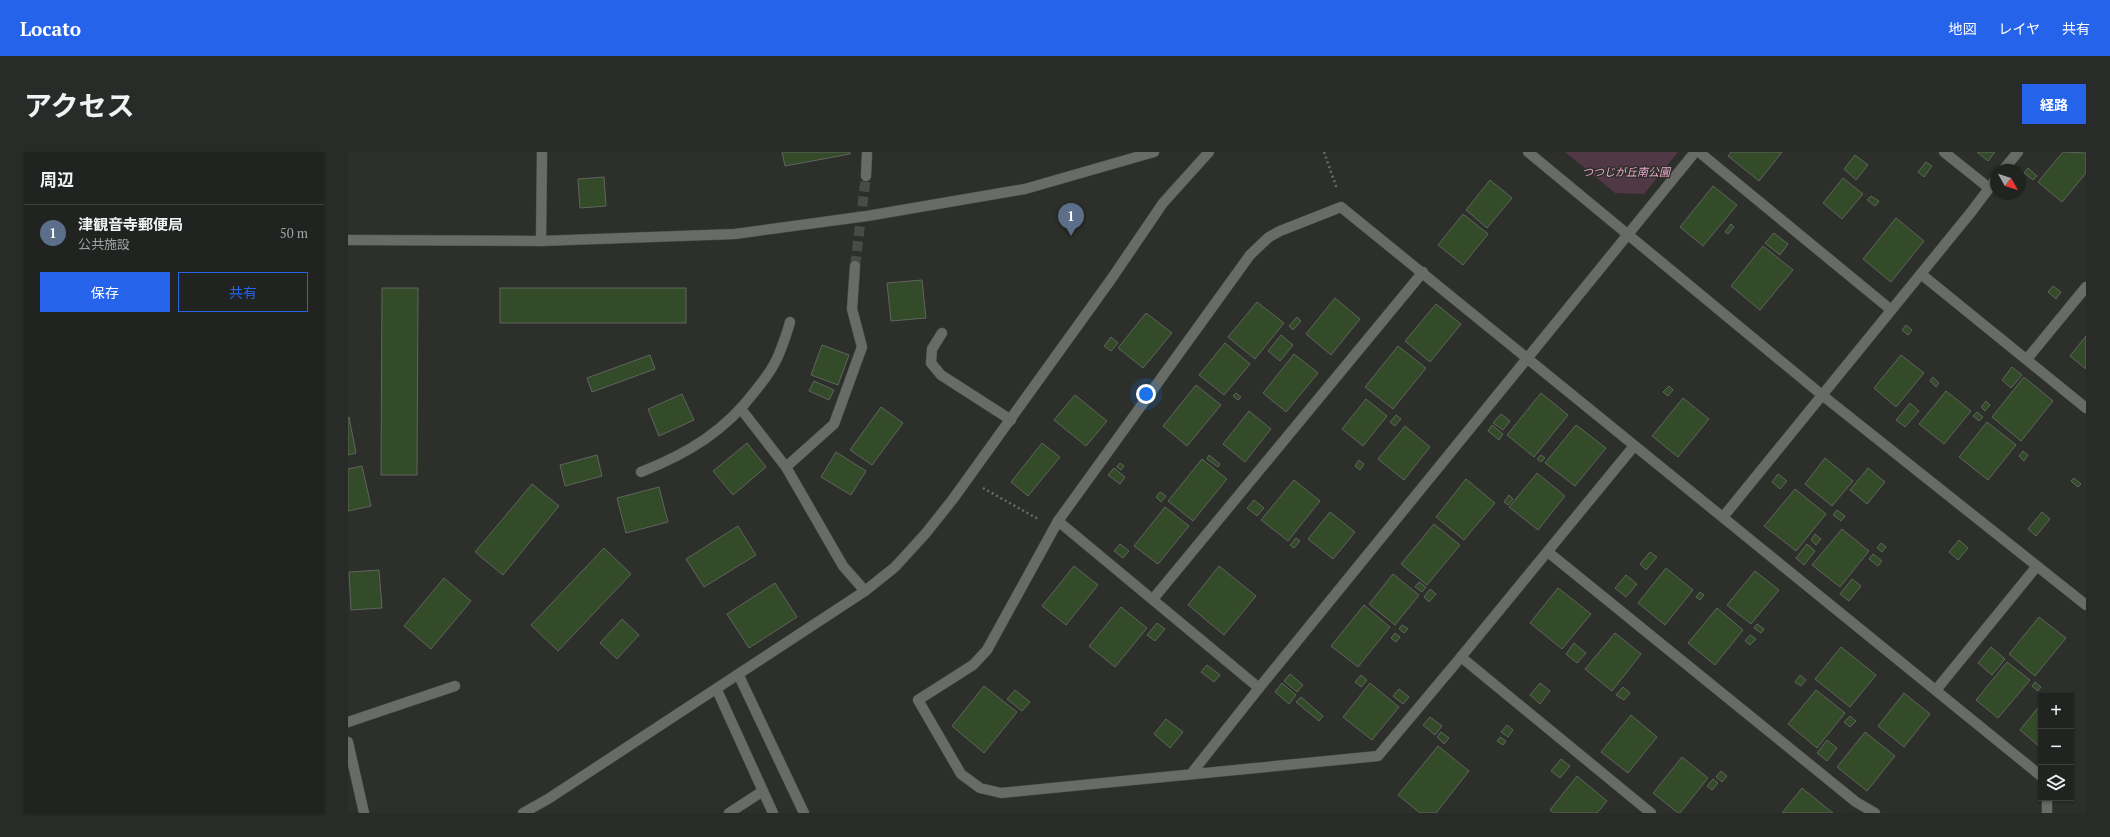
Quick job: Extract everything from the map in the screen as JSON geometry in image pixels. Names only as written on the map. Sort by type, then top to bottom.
[{"type":"street","points":[[541,241],[542,152]]},
{"type":"street","points":[[866,176],[867,152]]},
{"type":"street","points":[[348,240],[541,241],[735,234],[867,216],[1025,189],[1154,152]]},
{"type":"street","points":[[523,813],[548,800],[739,676],[865,591],[895,567],[926,533],[968,479],[1112,278],[1163,203],[1209,152]]},
{"type":"street","points":[[1528,152],[1628,233],[1822,395],[2086,605]]},
{"type":"street","points":[[1191,774],[1259,688],[1695,152]]},
{"type":"street","points":[[1699,152],[1890,309]]},
{"type":"street","points":[[1944,152],[1988,188]]},
{"type":"street","points":[[2008,164],[2018,152]]},
{"type":"street","points":[[1723,517],[1890,309],[1921,274],[1990,186]]},
{"type":"street","points":[[1634,446],[1462,657],[1378,756],[1001,793],[980,788],[961,774],[918,700],[973,665],[987,650],[1056,525],[1250,255],[1269,237],[1280,231],[1341,207],[1423,272],[1634,446],[2038,774]]},
{"type":"street","points":[[786,467],[834,424],[862,347],[852,310],[855,266]]},
{"type":"street","points":[[1153,599],[1423,272]]},
{"type":"street","points":[[1921,274],[2086,408]]},
{"type":"street","points":[[2027,359],[2086,287]]},
{"type":"street","points":[[641,472],[671,460],[709,438],[742,409],[767,377],[779,355],[790,322]]},
{"type":"street","points":[[942,333],[932,349],[931,363],[941,375],[1011,420]]},
{"type":"street","points":[[742,409],[786,467],[844,566],[865,591]]},
{"type":"street","points":[[1056,525],[1153,599],[1259,688]]},
{"type":"street","points":[[1548,552],[1856,802],[1875,813]]},
{"type":"street","points":[[1936,690],[2037,566]]},
{"type":"street","points":[[1462,657],[1650,813]]},
{"type":"street","points":[[739,676],[804,813]]},
{"type":"street","points":[[348,722],[455,686]]},
{"type":"street","points":[[717,690],[774,813]]},
{"type":"street","points":[[348,742],[364,813]]},
{"type":"street","points":[[730,813],[763,791]]},
{"type":"street","points":[[2047,801],[2047,813]]},
{"type":"path","points":[[1324,152],[1338,190],[1341,207]]},
{"type":"path","points":[[968,479],[1056,525]]},
{"type":"green space","name":"つつじが丘南公園","points":[[1565,152],[1678,152],[1644,194],[1615,193]]},
{"type":"building","points":[[782,152],[850,152],[850,154],[785,166]]},
{"type":"building","points":[[1731,152],[1782,152],[1759,181],[1728,156]]},
{"type":"building","points":[[1977,152],[1995,152],[1988,161]]},
{"type":"building","points":[[2063,152],[2086,153],[2086,173],[2062,202],[2038,182]]},
{"type":"building","points":[[1855,155],[1868,165],[1856,180],[1844,169]]},
{"type":"building","points":[[1926,162],[1932,166],[1924,177],[1918,172]]},
{"type":"building","points":[[2028,168],[2037,176],[2033,180],[2026,175]]},
{"type":"building","points":[[604,177],[606,206],[580,208],[578,179]]},
{"type":"building","points":[[1843,178],[1863,194],[1842,219],[1823,203]]},
{"type":"building","points":[[1490,180],[1512,198],[1487,228],[1466,210]]},
{"type":"building","points":[[1713,186],[1737,205],[1703,246],[1680,227]]},
{"type":"building","points":[[1871,196],[1879,201],[1875,206],[1867,200]]},
{"type":"building","points":[[1463,214],[1488,234],[1463,265],[1438,245]]},
{"type":"building","points":[[1896,218],[1924,241],[1891,282],[1863,259]]},
{"type":"building","points":[[1731,224],[1734,227],[1728,234],[1725,232]]},
{"type":"building","points":[[1774,233],[1788,244],[1780,255],[1765,243]]},
{"type":"building","points":[[1763,246],[1793,270],[1760,310],[1731,286]]},
{"type":"building","points":[[922,280],[926,318],[891,321],[887,283]]},
{"type":"building","points":[[2053,286],[2061,292],[2056,299],[2048,292]]},
{"type":"building","points":[[382,288],[418,288],[417,475],[381,475]]},
{"type":"building","points":[[500,288],[686,288],[686,323],[500,323]]},
{"type":"building","points":[[1335,298],[1360,319],[1331,355],[1306,334]]},
{"type":"building","points":[[1257,302],[1284,323],[1255,359],[1228,337]]},
{"type":"building","points":[[1436,304],[1461,324],[1430,362],[1405,341]]},
{"type":"building","points":[[1146,313],[1172,333],[1143,368],[1118,348]]},
{"type":"building","points":[[1297,317],[1301,321],[1293,330],[1289,326]]},
{"type":"building","points":[[1906,325],[1912,330],[1908,335],[1902,330]]},
{"type":"building","points":[[1281,335],[1293,345],[1280,361],[1268,351]]},
{"type":"building","points":[[2086,336],[2086,369],[2070,356]]},
{"type":"building","points":[[1111,337],[1118,343],[1111,351],[1104,346]]},
{"type":"building","points":[[1225,343],[1250,364],[1224,395],[1199,375]]},
{"type":"building","points":[[822,345],[849,355],[838,385],[811,375]]},
{"type":"building","points":[[1398,346],[1426,368],[1393,409],[1365,387]]},
{"type":"building","points":[[1294,354],[1318,373],[1286,412],[1263,393]]},
{"type":"building","points":[[650,355],[655,369],[592,392],[587,378]]},
{"type":"building","points":[[1901,355],[1924,373],[1896,407],[1874,388]]},
{"type":"building","points":[[2012,367],[2022,375],[2011,388],[2002,380]]},
{"type":"building","points":[[1933,377],[1939,383],[1936,387],[1930,381]]},
{"type":"building","points":[[2024,377],[2053,401],[2021,441],[1992,417]]},
{"type":"building","points":[[814,381],[834,390],[829,400],[809,391]]},
{"type":"building","points":[[1196,385],[1221,405],[1187,446],[1163,426]]},
{"type":"building","points":[[1669,386],[1673,390],[1668,396],[1663,392]]},
{"type":"building","points":[[1946,391],[1971,411],[1944,444],[1919,424]]},
{"type":"building","points":[[1236,393],[1241,397],[1238,400],[1233,396]]},
{"type":"building","points":[[1541,393],[1568,415],[1534,457],[1507,435]]},
{"type":"building","points":[[682,394],[694,420],[659,436],[648,409]]},
{"type":"building","points":[[1075,395],[1107,421],[1086,446],[1054,420]]},
{"type":"building","points":[[1683,398],[1709,419],[1678,457],[1652,436]]},
{"type":"building","points":[[1366,399],[1387,416],[1363,446],[1342,429]]},
{"type":"building","points":[[1986,401],[1990,405],[1985,411],[1981,407]]},
{"type":"building","points":[[1910,403],[1919,411],[1905,427],[1896,420]]},
{"type":"building","points":[[881,407],[903,423],[872,465],[850,450]]},
{"type":"building","points":[[1249,411],[1271,429],[1245,462],[1223,444]]},
{"type":"building","points":[[1977,412],[1983,417],[1979,421],[1973,416]]},
{"type":"building","points":[[1501,414],[1510,421],[1503,430],[1493,423]]},
{"type":"building","points":[[1396,415],[1401,419],[1395,426],[1390,422]]},
{"type":"building","points":[[349,417],[356,453],[348,455],[348,418]]},
{"type":"building","points":[[1987,422],[2016,445],[1988,480],[1959,457]]},
{"type":"building","points":[[1492,425],[1503,434],[1499,440],[1488,431]]},
{"type":"building","points":[[1576,425],[1606,448],[1575,486],[1545,463]]},
{"type":"building","points":[[1405,426],[1430,447],[1404,480],[1378,459]]},
{"type":"building","points":[[747,443],[766,467],[733,495],[713,471]]},
{"type":"building","points":[[1042,443],[1060,457],[1028,496],[1011,482]]},
{"type":"building","points":[[2023,451],[2028,455],[2024,461],[2019,456]]},
{"type":"building","points":[[836,452],[866,471],[851,495],[821,477]]},
{"type":"building","points":[[597,455],[602,476],[565,486],[560,465]]},
{"type":"building","points":[[1209,455],[1220,464],[1218,467],[1207,459]]},
{"type":"building","points":[[1541,455],[1545,458],[1541,462],[1537,459]]},
{"type":"building","points":[[1825,458],[1853,481],[1832,506],[1805,484]]},
{"type":"building","points":[[1202,459],[1227,479],[1193,521],[1168,501]]},
{"type":"building","points":[[1359,460],[1364,464],[1360,470],[1355,466]]},
{"type":"building","points":[[1120,463],[1124,466],[1121,470],[1117,467]]},
{"type":"building","points":[[362,466],[371,506],[348,511],[348,469]]},
{"type":"building","points":[[1114,468],[1125,477],[1120,484],[1108,475]]},
{"type":"building","points":[[1868,468],[1885,482],[1867,504],[1850,490]]},
{"type":"building","points":[[1537,473],[1565,496],[1538,530],[1509,507]]},
{"type":"building","points":[[1778,474],[1787,481],[1780,489],[1772,482]]},
{"type":"building","points":[[2074,478],[2081,484],[2078,487],[2071,481]]},
{"type":"building","points":[[1466,479],[1495,503],[1464,540],[1436,517]]},
{"type":"building","points":[[1294,480],[1320,501],[1288,541],[1261,520]]},
{"type":"building","points":[[532,484],[559,506],[503,575],[475,552]]},
{"type":"building","points":[[659,487],[668,522],[626,533],[617,498]]},
{"type":"building","points":[[1795,489],[1826,514],[1796,551],[1764,526]]},
{"type":"building","points":[[1160,492],[1166,496],[1161,502],[1156,497]]},
{"type":"building","points":[[1509,495],[1513,499],[1508,505],[1504,502]]},
{"type":"building","points":[[1254,500],[1264,508],[1257,516],[1247,508]]},
{"type":"building","points":[[1165,507],[1189,526],[1158,564],[1134,546]]},
{"type":"building","points":[[1837,510],[1845,516],[1841,521],[1833,515]]},
{"type":"building","points":[[1330,512],[1355,532],[1333,559],[1308,539]]},
{"type":"building","points":[[2042,512],[2050,519],[2036,536],[2028,529]]},
{"type":"building","points":[[1434,524],[1460,545],[1427,585],[1401,564]]},
{"type":"building","points":[[738,526],[756,555],[704,587],[686,559]]},
{"type":"building","points":[[1842,529],[1869,551],[1840,587],[1812,565]]},
{"type":"building","points":[[1815,534],[1821,539],[1816,545],[1811,540]]},
{"type":"building","points":[[1296,538],[1300,541],[1294,548],[1290,545]]},
{"type":"building","points":[[1959,540],[1968,548],[1958,560],[1949,552]]},
{"type":"building","points":[[1881,543],[1886,547],[1882,552],[1877,548]]},
{"type":"building","points":[[1120,544],[1129,551],[1123,558],[1114,551]]},
{"type":"building","points":[[1807,544],[1815,551],[1804,565],[1796,558]]},
{"type":"building","points":[[604,548],[631,574],[558,651],[531,625]]},
{"type":"building","points":[[1650,552],[1657,557],[1646,570],[1640,564]]},
{"type":"building","points":[[1873,554],[1882,561],[1878,566],[1869,559]]},
{"type":"building","points":[[1074,566],[1098,585],[1066,625],[1042,606]]},
{"type":"building","points":[[1219,566],[1256,596],[1224,635],[1188,605]]},
{"type":"building","points":[[1666,568],[1693,590],[1665,625],[1638,603]]},
{"type":"building","points":[[379,570],[382,608],[351,610],[349,572]]},
{"type":"building","points":[[1755,571],[1779,590],[1751,624],[1727,605]]},
{"type":"building","points":[[1393,574],[1419,595],[1395,625],[1369,604]]},
{"type":"building","points":[[1626,575],[1637,584],[1626,597],[1615,588]]},
{"type":"building","points":[[444,578],[471,601],[431,649],[404,626]]},
{"type":"building","points":[[1852,579],[1861,586],[1849,601],[1840,594]]},
{"type":"building","points":[[1419,582],[1426,587],[1422,592],[1415,587]]},
{"type":"building","points":[[775,583],[797,617],[749,648],[727,614]]},
{"type":"building","points":[[1558,588],[1591,614],[1562,649],[1530,623]]},
{"type":"building","points":[[1430,589],[1436,594],[1429,602],[1424,597]]},
{"type":"building","points":[[1700,592],[1704,595],[1700,600],[1696,597]]},
{"type":"building","points":[[1364,605],[1390,627],[1358,667],[1331,646]]},
{"type":"building","points":[[1121,607],[1147,628],[1115,667],[1089,646]]},
{"type":"building","points":[[1717,608],[1743,630],[1715,665],[1688,643]]},
{"type":"building","points":[[2039,617],[2066,638],[2035,676],[2009,654]]},
{"type":"building","points":[[622,619],[639,635],[617,659],[600,643]]},
{"type":"building","points":[[1157,623],[1165,629],[1155,641],[1147,635]]},
{"type":"building","points":[[1757,624],[1764,629],[1761,633],[1754,628]]},
{"type":"building","points":[[1402,625],[1408,629],[1404,633],[1399,629]]},
{"type":"building","points":[[1395,633],[1400,637],[1396,642],[1391,638]]},
{"type":"building","points":[[1615,633],[1641,654],[1612,691],[1585,669]]},
{"type":"building","points":[[1750,635],[1756,639],[1750,645],[1745,641]]},
{"type":"building","points":[[1574,643],[1586,653],[1577,663],[1566,654]]},
{"type":"building","points":[[1841,647],[1876,675],[1850,707],[1815,679]]},
{"type":"building","points":[[1991,647],[2005,659],[1992,675],[1978,663]]},
{"type":"building","points":[[2007,662],[2030,680],[1998,718],[1976,700]]},
{"type":"building","points":[[1207,665],[1220,675],[1214,682],[1201,672]]},
{"type":"building","points":[[1290,674],[1303,685],[1297,692],[1284,681]]},
{"type":"building","points":[[1361,675],[1367,680],[1361,687],[1355,682]]},
{"type":"building","points":[[1800,675],[1806,680],[1801,686],[1795,682]]},
{"type":"building","points":[[2035,682],[2041,687],[2038,691],[2032,686]]},
{"type":"building","points":[[1282,683],[1296,695],[1289,704],[1275,692]]},
{"type":"building","points":[[1370,683],[1399,707],[1372,740],[1343,717]]},
{"type":"building","points":[[1540,683],[1550,691],[1540,704],[1530,695]]},
{"type":"building","points":[[984,686],[1017,712],[984,753],[952,726]]},
{"type":"building","points":[[1623,687],[1630,693],[1624,700],[1616,695]]},
{"type":"building","points":[[1399,689],[1409,697],[1403,704],[1393,696]]},
{"type":"building","points":[[1015,690],[1030,702],[1022,711],[1007,699]]},
{"type":"building","points":[[1816,690],[1845,713],[1817,748],[1788,724]]},
{"type":"building","points":[[1904,693],[1930,714],[1904,747],[1878,726]]},
{"type":"building","points":[[1301,697],[1323,716],[1319,721],[1296,702]]},
{"type":"building","points":[[2038,708],[2038,745],[2020,730]]},
{"type":"building","points":[[1631,715],[1657,737],[1628,773],[1601,752]]},
{"type":"building","points":[[1850,716],[1856,721],[1850,727],[1844,722]]},
{"type":"building","points":[[1430,717],[1442,726],[1435,735],[1423,725]]},
{"type":"building","points":[[1166,719],[1183,732],[1170,748],[1154,734]]},
{"type":"building","points":[[1507,725],[1513,730],[1508,737],[1501,732]]},
{"type":"building","points":[[1441,732],[1449,738],[1444,744],[1437,737]]},
{"type":"building","points":[[1865,732],[1895,756],[1867,791],[1837,767]]},
{"type":"building","points":[[1500,737],[1506,741],[1503,745],[1497,741]]},
{"type":"building","points":[[1827,740],[1837,748],[1827,761],[1817,753]]},
{"type":"building","points":[[1438,746],[1469,771],[1436,813],[1420,813],[1398,795]]},
{"type":"building","points":[[1682,757],[1708,778],[1680,813],[1678,813],[1653,793]]},
{"type":"building","points":[[1561,759],[1570,766],[1560,778],[1551,771]]},
{"type":"building","points":[[1721,771],[1727,776],[1722,782],[1716,777]]},
{"type":"building","points":[[1577,776],[1607,801],[1597,813],[1554,813],[1550,810]]},
{"type":"building","points":[[1713,779],[1718,783],[1712,790],[1707,786]]},
{"type":"building","points":[[1802,788],[1833,813],[1782,813]]},
{"type":"tunnel","points":[[855,266],[866,176]]},
{"type":"place","name":"津観音寺郵便局","points":[[1071,236]]}]
